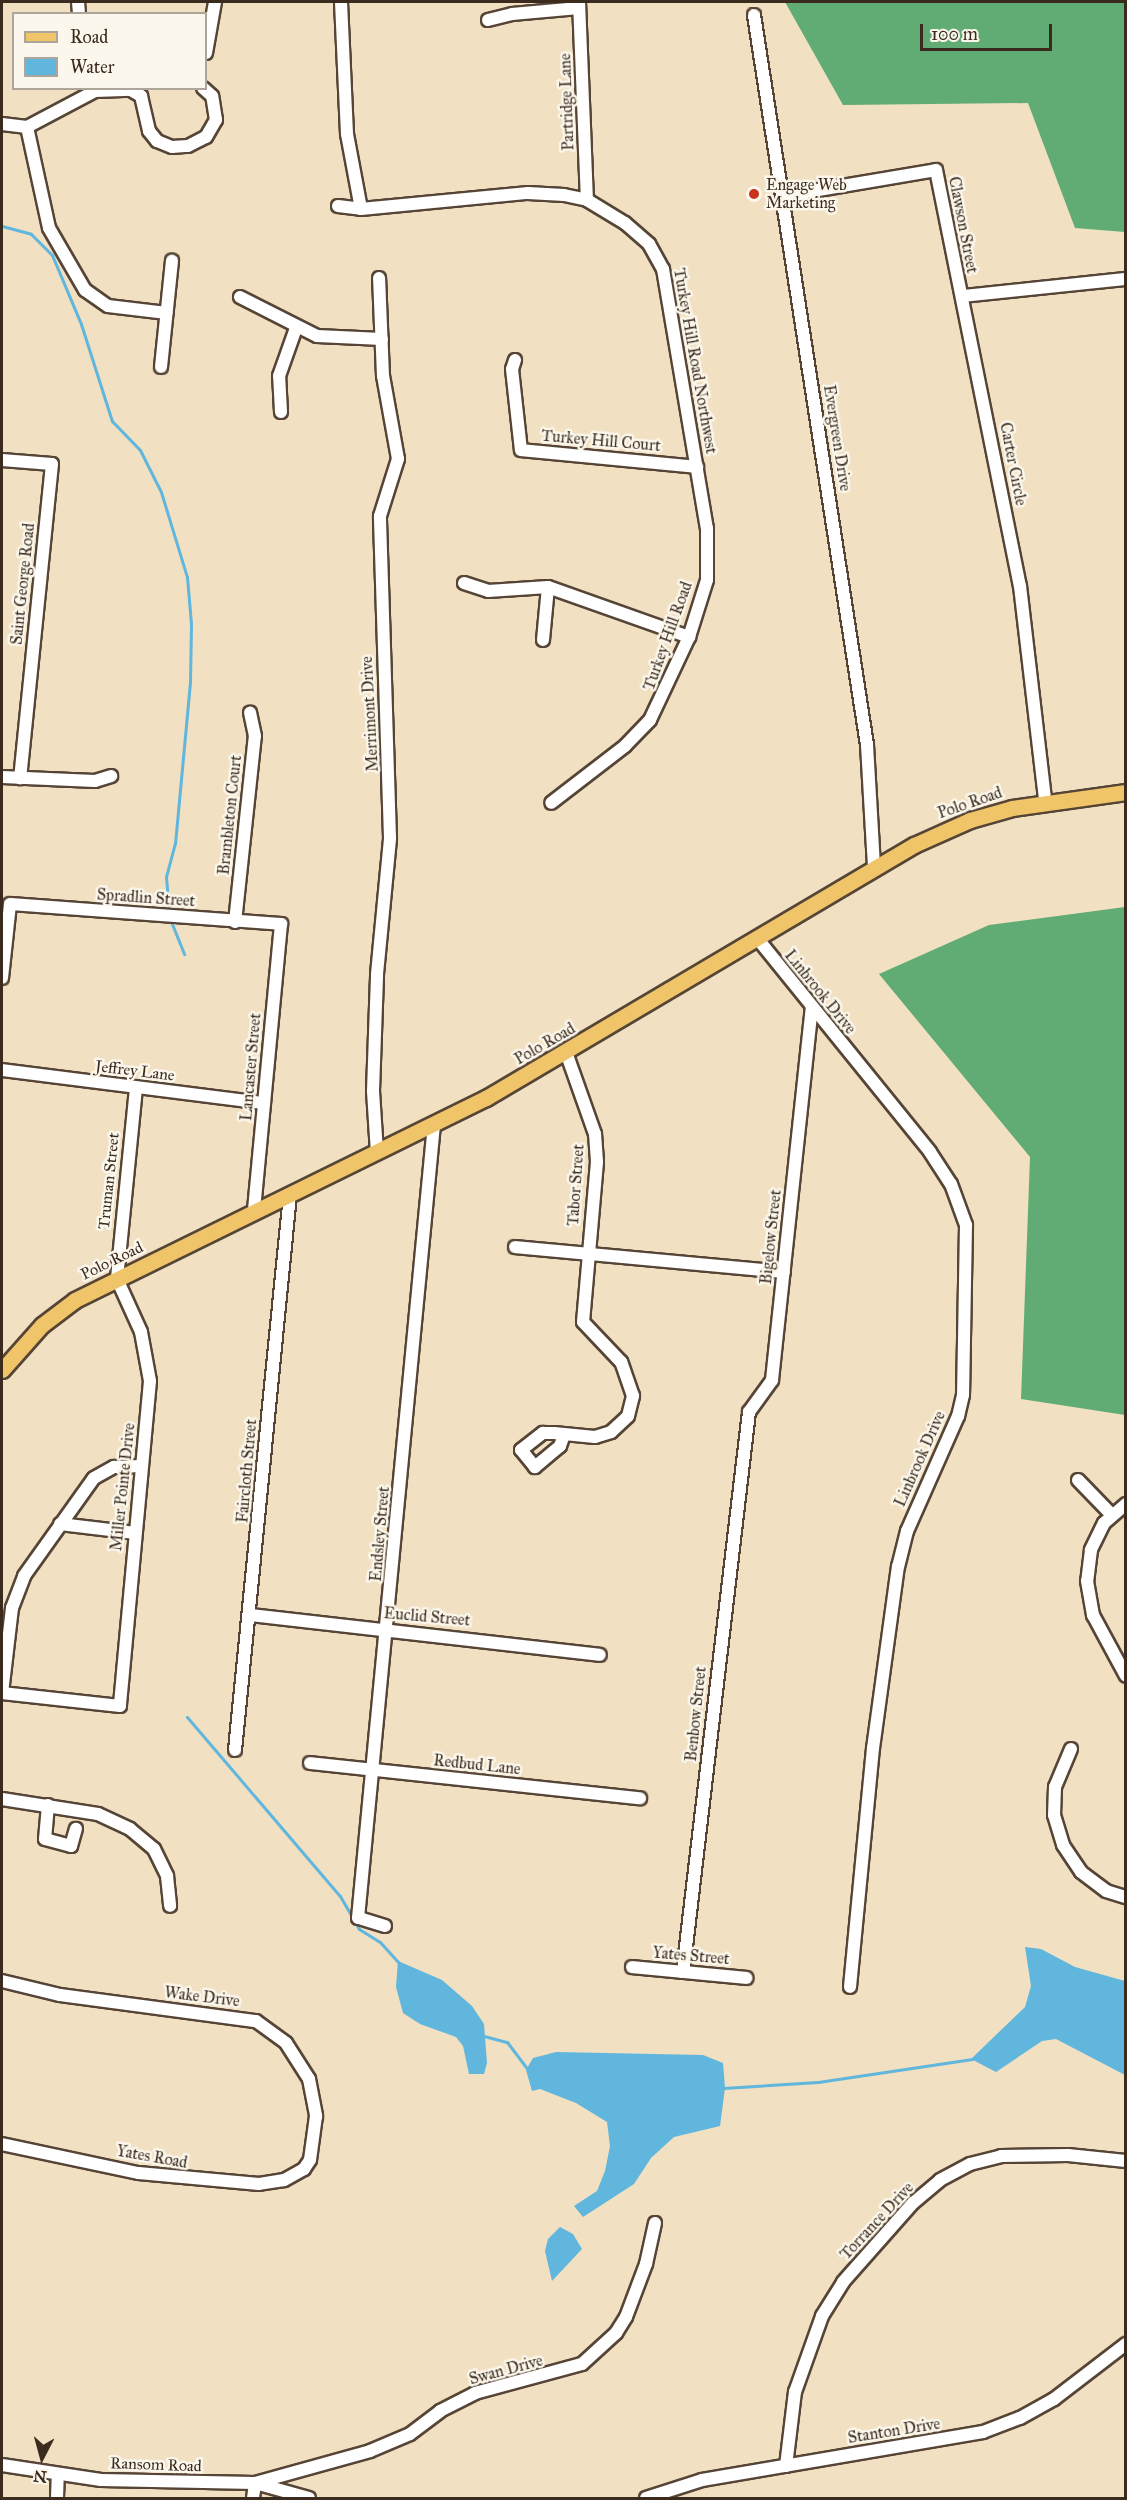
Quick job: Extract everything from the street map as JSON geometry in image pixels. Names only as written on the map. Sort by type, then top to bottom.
[{"type":"main road","name":"Polo Road","points":[[2,1370],[60,1310],[117,1279],[434,1125],[566,1052],[874,867],[970,820],[1045,800],[1125,792]]},
{"type":"street","points":[[207,47],[215,2]]},
{"type":"street","points":[[341,2],[347,134],[361,209]]},
{"type":"street","points":[[489,20],[512,14],[579,5]]},
{"type":"street","name":"Partridge Lane","points":[[579,5],[587,200]]},
{"type":"street","name":"Evergreen Drive","points":[[754,15],[867,745],[874,867]]},
{"type":"street","points":[[2,124],[27,127],[94,90],[131,90],[146,94],[154,138],[172,147],[188,146],[206,137],[216,120],[215,104],[204,90]]},
{"type":"street","points":[[27,127],[50,228],[85,291],[108,306],[167,313]]},
{"type":"street","name":"Clawson Street","points":[[783,196],[936,170],[963,296]]},
{"type":"street","name":"Turkey Hill Road Northwest","points":[[338,206],[361,209],[528,193],[587,200],[641,235],[663,269],[697,467]]},
{"type":"street","points":[[161,367],[172,261]]},
{"type":"street","name":"Merrimont Drive","points":[[377,1153],[373,1091],[377,974],[390,838],[380,516],[398,459],[386,392],[379,278]]},
{"type":"street","points":[[963,296],[1125,279]]},
{"type":"street","name":"Carter Circle","points":[[963,296],[1020,586],[1045,800]]},
{"type":"street","points":[[240,297],[296,328],[317,336],[382,339]]},
{"type":"street","points":[[280,412],[279,376],[296,328]]},
{"type":"street","name":"Turkey Hill Court","points":[[515,360],[512,369],[521,450],[697,467]]},
{"type":"street","name":"Saint George Road","points":[[2,460],[52,464],[20,778]]},
{"type":"street","name":"Turkey Hill Road","points":[[551,803],[625,746],[650,720],[689,637],[709,564],[697,467]]},
{"type":"street","points":[[464,583],[488,591],[548,587],[689,637]]},
{"type":"street","points":[[543,640],[548,587]]},
{"type":"street","name":"Brambleton Court","points":[[236,922],[255,736],[250,713]]},
{"type":"street","points":[[2,777],[95,781],[111,776]]},
{"type":"street","name":"Spradlin Street","points":[[2,978],[9,904],[281,924]]},
{"type":"street","name":"Lancaster Street","points":[[254,1212],[281,924]]},
{"type":"street","name":"Linbrook Drive","points":[[757,938],[930,1152],[959,1199],[966,1225],[963,1395],[958,1416],[907,1531],[898,1566],[873,1748],[850,1987]]},
{"type":"street","name":"Bigelow Street","points":[[743,1461],[748,1412],[772,1380],[812,1008]]},
{"type":"street","name":"Tabor Street","points":[[564,1435],[595,1437],[612,1432],[628,1416],[633,1396],[621,1362],[584,1326],[586,1254],[597,1162],[595,1134],[566,1052]]},
{"type":"street","name":"Jeffrey Lane","points":[[2,1070],[264,1103]]},
{"type":"street","name":"Truman Street","points":[[117,1279],[136,1088]]},
{"type":"street","name":"Endsley Street","points":[[385,1926],[358,1918],[374,1771],[434,1125]]},
{"type":"street","name":"Faircloth Street","points":[[235,1750],[290,1195]]},
{"type":"street","points":[[515,1247],[784,1272]]},
{"type":"street","name":"Miller Pointe Drive","points":[[60,1524],[15,1595],[2,1693],[120,1706],[151,1371],[141,1332],[117,1279]]},
{"type":"street","name":"Benbow Street","points":[[683,1972],[743,1461]]},
{"type":"street","points":[[60,1524],[100,1472],[114,1467],[141,1466]]},
{"type":"street","points":[[1078,1480],[1111,1514]]},
{"type":"street","points":[[1125,1504],[1111,1514],[1091,1550],[1087,1581],[1093,1615],[1125,1676]]},
{"type":"street","points":[[60,1524],[135,1533]]},
{"type":"street","name":"Euclid Street","points":[[250,1615],[600,1655]]},
{"type":"street","points":[[1071,1749],[1055,1787],[1054,1815],[1063,1845],[1081,1872],[1106,1891],[1125,1897]]},
{"type":"street","name":"Redbud Lane","points":[[310,1762],[374,1771],[640,1798]]},
{"type":"street","points":[[2,1799],[98,1814],[130,1829],[154,1849],[167,1876],[170,1906]]},
{"type":"street","points":[[48,1805],[45,1839],[71,1846],[76,1829]]},
{"type":"street","name":"Yates Street","points":[[632,1967],[746,1978]]},
{"type":"street","name":"Wake Drive","points":[[2,1981],[60,1995],[256,2021],[286,2043],[309,2079],[316,2116],[310,2160],[297,2172]]},
{"type":"street","name":"Yates Road","points":[[2,2144],[186,2181],[259,2184],[284,2180],[297,2172]]},
{"type":"street","name":"Torrance Drive","points":[[786,2466],[795,2392],[822,2316],[843,2282],[913,2203],[946,2177],[970,2164],[1001,2156],[1068,2155],[1125,2161]]},
{"type":"street","name":"Swan Drive","points":[[255,2483],[370,2451],[410,2434],[440,2411],[475,2393],[582,2364],[616,2333],[626,2317],[646,2264],[655,2223]]},
{"type":"street","name":"Stanton Drive","points":[[646,2499],[702,2480],[992,2428],[1054,2399],[1125,2344]]},
{"type":"street","name":"Ransom Road","points":[[2,2465],[58,2475],[255,2483],[309,2499]]},
{"type":"street","points":[[57,2499],[58,2475]]},
{"type":"street","points":[[253,2499],[255,2483]]},
{"type":"green space","points":[[785,2],[1125,2],[1125,232],[1075,228],[1028,103],[843,105]]},
{"type":"green space","points":[[1126,907],[1125,1415],[1021,1399],[1030,1157],[879,974],[989,925]]},
{"type":"water","points":[[1025,1947],[1041,1949],[1075,1967],[1125,1981],[1125,2075],[1056,2039],[1042,2041],[996,2072],[971,2059],[1025,2007],[1031,1986]]},
{"type":"water","points":[[398,1961],[442,1980],[472,2006],[484,2024],[487,2063],[484,2074],[469,2074],[463,2046],[456,2037],[420,2024],[403,2013],[396,1987]]},
{"type":"water","points":[[556,2052],[703,2055],[723,2063],[725,2088],[720,2126],[674,2137],[651,2158],[634,2184],[583,2217],[574,2206],[597,2191],[605,2171],[610,2146],[607,2122],[576,2103],[540,2089],[532,2091],[526,2070],[533,2058]]},
{"type":"water","points":[[560,2227],[573,2234],[582,2249],[552,2281],[545,2251],[548,2239]]},
{"type":"waterway","points":[[2,226],[31,234],[52,255],[81,324],[112,421],[140,450],[161,492],[187,577],[191,624],[190,682],[175,843],[166,877],[169,912]]},
{"type":"waterway","points":[[170,919],[184,954]]},
{"type":"waterway","points":[[187,1717],[340,1896],[359,1929],[380,1942],[399,1963]]},
{"type":"waterway","points":[[484,2036],[507,2042],[528,2070]]},
{"type":"waterway","points":[[723,2088],[818,2082],[972,2059]]},
{"type":"place","name":"Engage Web Marketing","points":[[754,194]]}]
